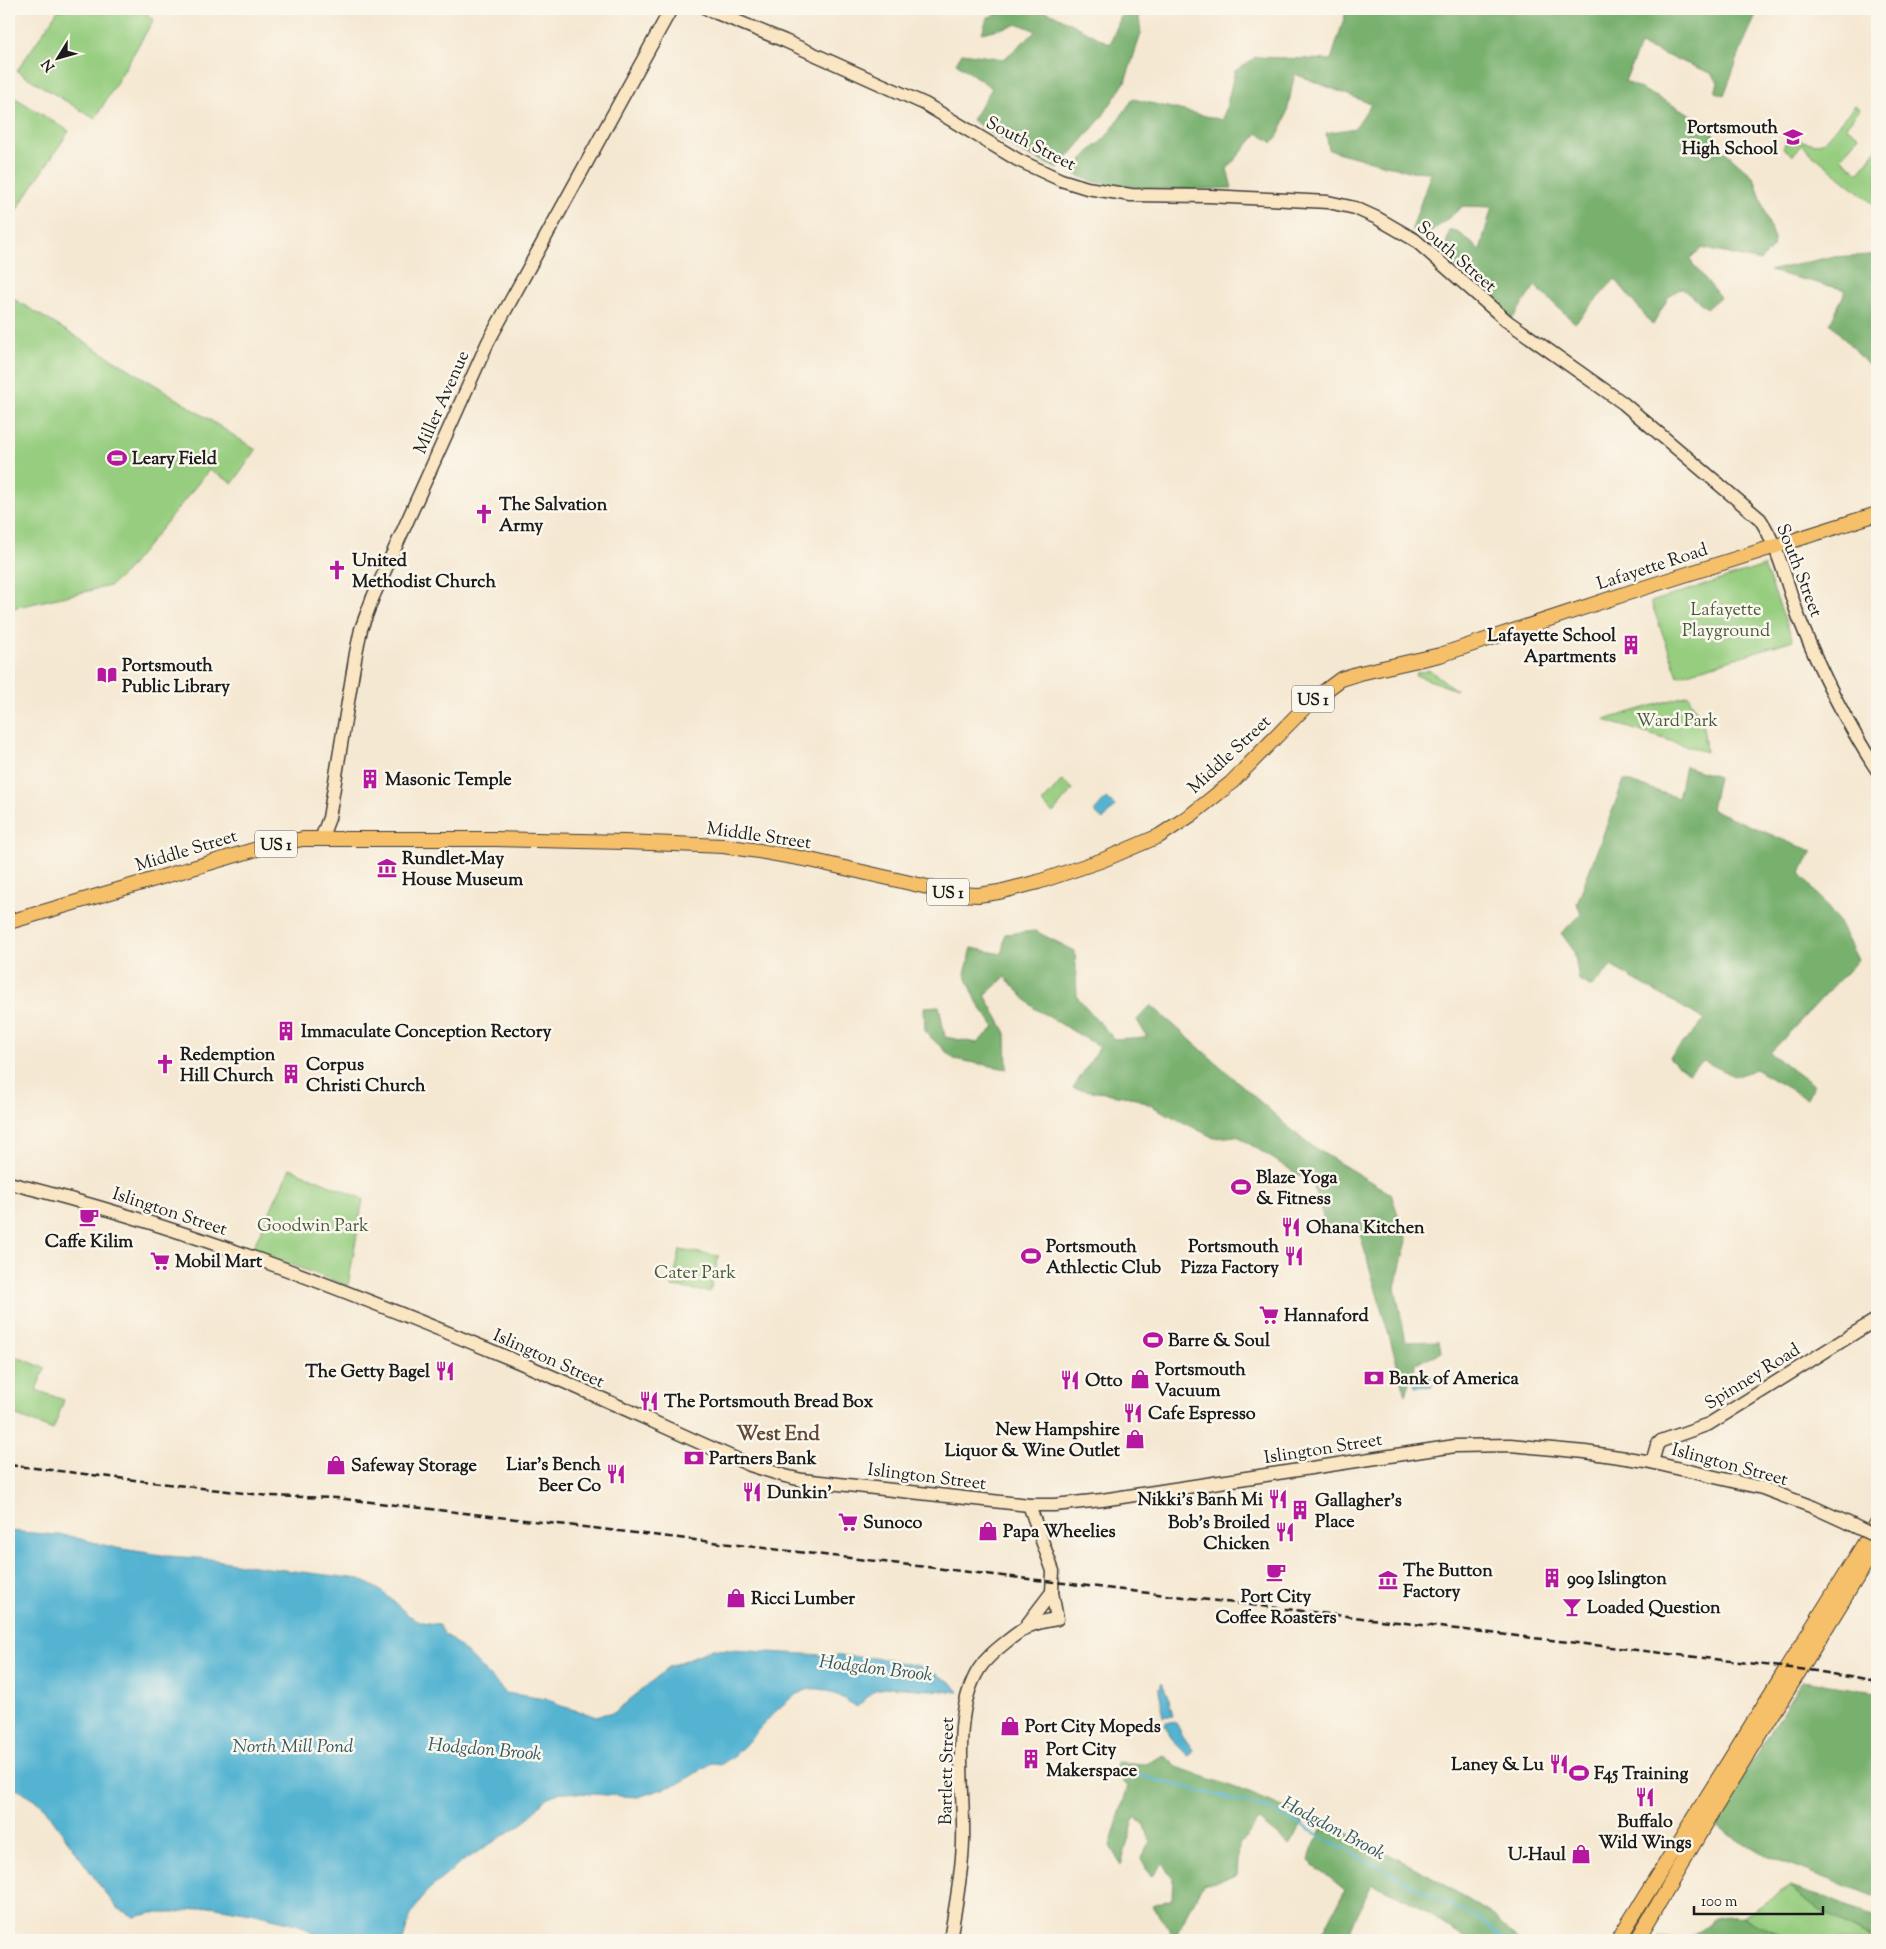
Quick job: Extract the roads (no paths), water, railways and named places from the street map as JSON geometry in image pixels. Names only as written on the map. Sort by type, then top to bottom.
[{"type":"main road","name":"Lafayette Road","points":[[1440,655],[1877,514]]},
{"type":"main road","name":"Middle Street","points":[[9,922],[258,848],[288,841],[321,839],[495,839],[723,846],[803,859],[958,894],[978,895],[999,892],[1038,882],[1103,860],[1160,836],[1191,815],[1231,783],[1310,702],[1333,684],[1360,673],[1440,655]]},
{"type":"main road","points":[[1618,1940],[1877,1523]]},
{"type":"main road","points":[[1637,1940],[1710,1816],[1877,1545]]},
{"type":"street","name":"Miller Avenue","points":[[321,839],[328,818],[358,641],[373,597],[488,342],[671,9]]},
{"type":"street","name":"South Street","points":[[707,9],[785,41],[925,104],[1018,160],[1061,180],[1087,188],[1131,195],[1226,196],[1328,202],[1354,208],[1377,218],[1415,240],[1507,321],[1608,392],[1754,512],[1765,526],[1822,672],[1842,713],[1877,770]]},
{"type":"street","name":"Islington Street","points":[[9,1183],[134,1216],[205,1240],[510,1358],[770,1472],[814,1481],[1029,1505],[1054,1505],[1102,1500],[1464,1445],[1510,1445],[1585,1452],[1652,1462],[1707,1474],[1779,1493],[1877,1537]]},
{"type":"street","name":"Spinney Road","points":[[1652,1462],[1660,1441],[1708,1424],[1877,1319]]},
{"type":"street","name":"Bartlett Street","points":[[950,1940],[963,1840],[961,1756],[964,1712],[971,1687],[979,1669],[987,1659],[1026,1626],[1057,1619],[1052,1592],[1053,1571],[1029,1505]]},
{"type":"street","points":[[1026,1626],[1052,1592]]},
{"type":"water","points":[[1106,798],[1115,806],[1103,820],[1094,812]]},
{"type":"water","points":[[1431,1375],[1432,1386],[1415,1387],[1414,1376]]},
{"type":"water","name":"North Mill Pond","points":[[9,1531],[69,1536],[116,1548],[168,1556],[210,1559],[360,1579],[383,1592],[408,1615],[422,1622],[439,1625],[444,1634],[463,1649],[506,1693],[551,1700],[558,1705],[595,1716],[615,1712],[669,1667],[712,1649],[879,1658],[923,1667],[951,1682],[959,1692],[891,1687],[875,1690],[857,1707],[829,1692],[811,1689],[791,1698],[771,1716],[736,1754],[720,1765],[712,1763],[678,1784],[638,1797],[561,1792],[546,1798],[525,1822],[463,1861],[426,1892],[410,1917],[403,1940],[328,1940],[297,1924],[210,1906],[175,1913],[152,1913],[135,1917],[117,1908],[44,1807],[22,1791],[9,1787]]},
{"type":"water","points":[[1162,1683],[1169,1699],[1173,1716],[1164,1718],[1159,1690]]},
{"type":"water","points":[[1175,1721],[1193,1750],[1188,1756],[1172,1740],[1165,1725]]},
{"type":"waterway","name":"Hodgdon Brook","points":[[1134,1774],[1270,1809],[1488,1925],[1505,1940]]},
{"type":"railway","points":[[9,1465],[269,1496],[336,1498],[1816,1671],[1877,1682]]},
{"type":"place","name":"Portsmouth High School","points":[[1793,137]]},
{"type":"place","name":"Leary Field","points":[[117,458]]},
{"type":"place","name":"The Salvation Army","points":[[484,514]]},
{"type":"place","name":"United Methodist Church","points":[[337,570]]},
{"type":"place","name":"Lafayette School Apartments","points":[[1631,645]]},
{"type":"place","name":"Portsmouth Public Library","points":[[107,675]]},
{"type":"place","name":"Masonic Temple","points":[[370,779]]},
{"type":"place","name":"Rundlet-May House Museum","points":[[387,868]]},
{"type":"place","name":"Immaculate Conception Rectory","points":[[286,1031]]},
{"type":"place","name":"Redemption Hill Church","points":[[165,1064]]},
{"type":"place","name":"Corpus Christi Church","points":[[291,1074]]},
{"type":"place","name":"Blaze Yoga & Fitness","points":[[1241,1187]]},
{"type":"place","name":"Caffe Kilim","points":[[89,1217]]},
{"type":"place","name":"Ohana Kitchen","points":[[1291,1227]]},
{"type":"place","name":"Portsmouth Athlectic Club","points":[[1031,1256]]},
{"type":"place","name":"Portsmouth Pizza Factory","points":[[1294,1256]]},
{"type":"place","name":"Mobil Mart","points":[[160,1261]]},
{"type":"place","name":"Hannaford","points":[[1269,1315]]},
{"type":"place","name":"Barre & Soul","points":[[1153,1340]]},
{"type":"place","name":"The Getty Bagel","points":[[445,1371]]},
{"type":"place","name":"Bank of America","points":[[1374,1378]]},
{"type":"place","name":"Portsmouth Vacuum","points":[[1140,1379]]},
{"type":"place","name":"Otto","points":[[1070,1380]]},
{"type":"place","name":"The Portsmouth Bread Box","points":[[649,1401]]},
{"type":"place","name":"Cafe Espresso","points":[[1133,1413]]},
{"type":"place","name":"New Hampshire Liquor & Wine Outlet","points":[[1135,1439]]},
{"type":"place","name":"Partners Bank","points":[[694,1458]]},
{"type":"place","name":"Safeway Storage","points":[[336,1465]]},
{"type":"place","name":"Liar's Bench Beer Co","points":[[616,1474]]},
{"type":"place","name":"Dunkin'","points":[[752,1492]]},
{"type":"place","name":"Nikki's Banh Mi","points":[[1278,1499]]},
{"type":"place","name":"Gallagher's Place","points":[[1300,1510]]},
{"type":"place","name":"Sunoco","points":[[848,1522]]},
{"type":"place","name":"Papa Wheelies","points":[[988,1531]]},
{"type":"place","name":"Bob's Broiled Chicken","points":[[1285,1532]]},
{"type":"place","name":"Port City Coffee Roasters","points":[[1276,1572]]},
{"type":"place","name":"909 Islington","points":[[1552,1578]]},
{"type":"place","name":"The Button Factory","points":[[1388,1580]]},
{"type":"place","name":"Ricci Lumber","points":[[736,1598]]},
{"type":"place","name":"Loaded Question","points":[[1572,1607]]},
{"type":"place","name":"Port City Mopeds","points":[[1010,1726]]},
{"type":"place","name":"Port City Makerspace","points":[[1031,1759]]},
{"type":"place","name":"Laney & Lu","points":[[1559,1764]]},
{"type":"place","name":"F45 Training","points":[[1579,1773]]},
{"type":"place","name":"Buffalo Wild Wings","points":[[1645,1797]]},
{"type":"place","name":"U-Haul","points":[[1581,1854]]},
{"type":"district","name":"West End","points":[[778,1433]]},
{"type":"park label","name":"Lafayette Playground","points":[[1726,619]]},
{"type":"park label","name":"Ward Park","points":[[1677,720]]},
{"type":"park label","name":"Goodwin Park","points":[[313,1225]]},
{"type":"park label","name":"Cater Park","points":[[695,1272]]}]
